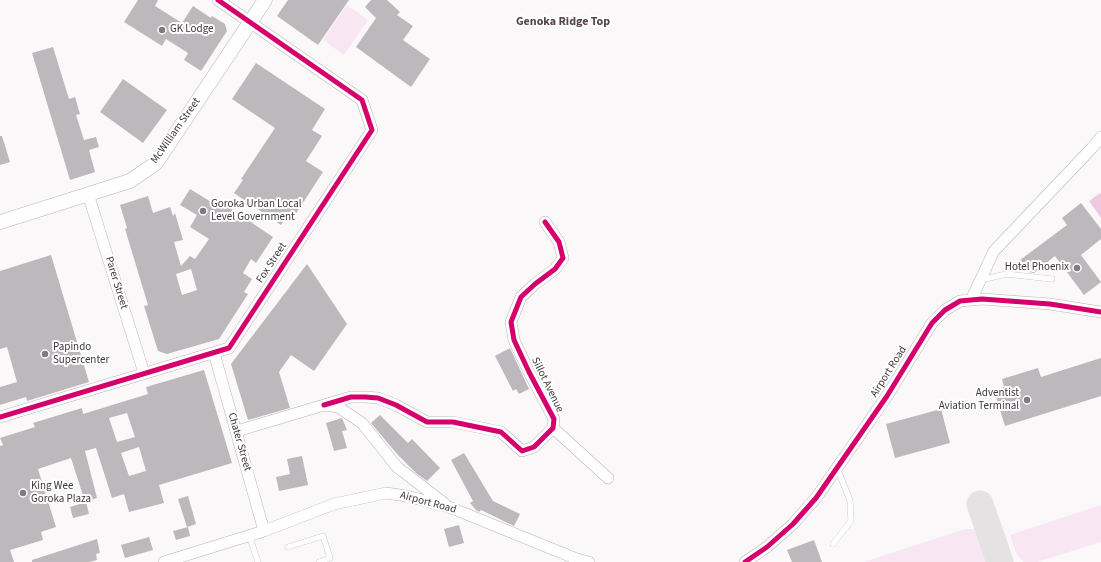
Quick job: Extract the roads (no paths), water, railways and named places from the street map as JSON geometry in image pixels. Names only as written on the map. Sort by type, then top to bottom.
[{"type":"street","points":[[218,0],[250,23]]},
{"type":"street","name":"McWilliam Street","points":[[0,222],[130,181],[156,163],[265,0]]},
{"type":"street","name":"Fox Street","points":[[0,417],[229,348],[372,130],[362,100],[250,23]]},
{"type":"street","points":[[971,300],[994,251],[1101,137]]},
{"type":"street","name":"Parer Street","points":[[88,194],[144,373]]},
{"type":"street","name":"Sillot Avenue","points":[[324,405],[351,397],[365,396],[378,398],[396,405],[427,422],[453,422],[501,432],[522,451],[534,447],[553,428],[554,419],[514,340],[510,322],[521,297],[555,269],[563,258],[560,242],[545,222]]},
{"type":"street","name":"Airport Road","points":[[745,562],[767,547],[793,524],[816,498],[887,396],[932,323],[945,310],[960,302],[982,300],[1050,304],[1101,312]]},
{"type":"street","name":"Chater Street","points":[[214,353],[264,531]]},
{"type":"street","points":[[237,431],[324,405],[338,407],[362,423],[397,467],[449,507]]},
{"type":"street","points":[[553,428],[608,478]]},
{"type":"street","name":"Airport Road","points":[[164,562],[264,531],[334,504],[386,493],[407,496],[449,507],[577,559],[589,562]]},
{"type":"lane","points":[[980,280],[1006,274],[1052,279]]},
{"type":"lane","points":[[833,544],[851,521],[850,500],[837,467]]},
{"type":"lane","points":[[249,535],[258,562]]},
{"type":"lane","points":[[288,547],[323,536],[330,558],[319,562]]},
{"type":"place","name":"GK Lodge","points":[[162,30]]},
{"type":"place","name":"Goroka Urban Local Level Government","points":[[203,211]]},
{"type":"place","name":"Hotel Phoenix","points":[[1077,268]]},
{"type":"place","name":"Papindo Supercenter","points":[[45,354]]},
{"type":"place","name":"Adventist Aviation Terminal","points":[[1027,400]]},
{"type":"place","name":"King Wee Goroka Plaza","points":[[23,493]]},
{"type":"district","name":"Genoka Ridge Top","points":[[563,22]]}]
